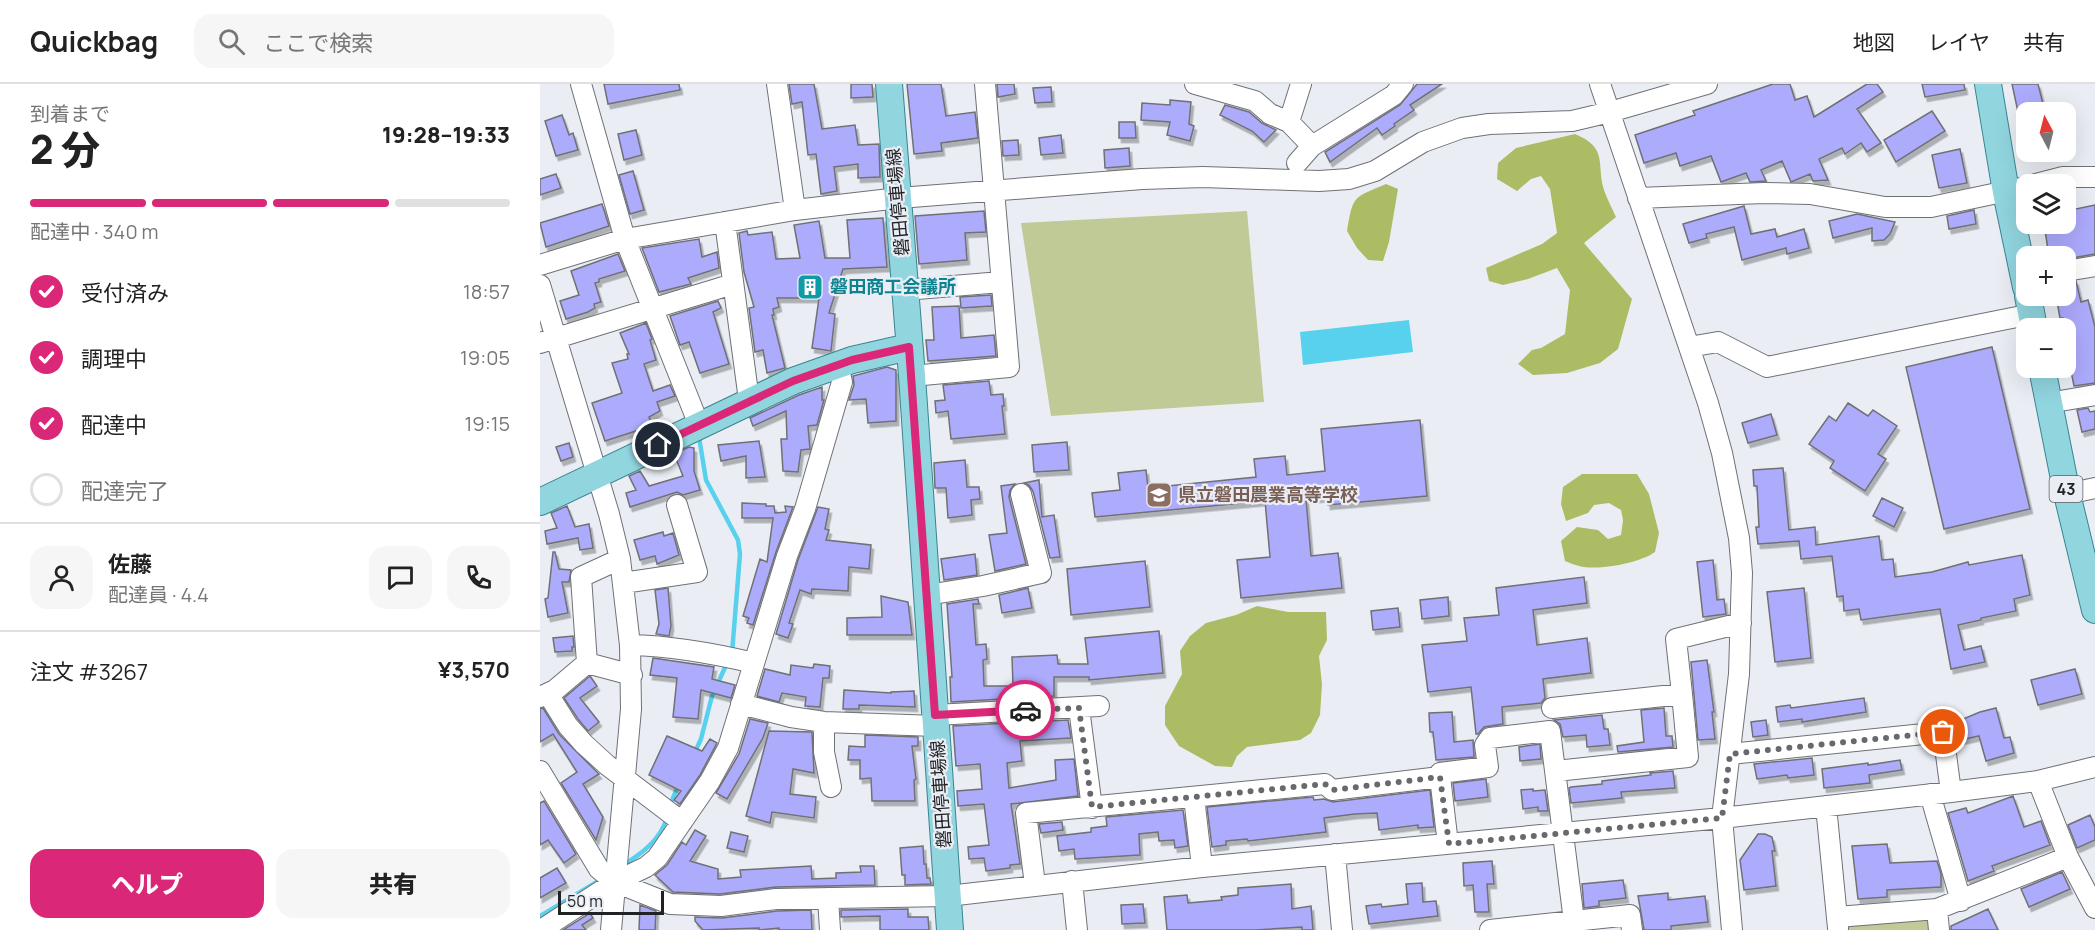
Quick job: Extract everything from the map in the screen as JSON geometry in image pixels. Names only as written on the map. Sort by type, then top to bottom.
[{"type":"main road","name":"磐田停車場線","points":[[889,84],[912,376],[950,930]]},
{"type":"main road","points":[[1988,84],[2016,190]]},
{"type":"main road","points":[[540,502],[749,400],[793,381],[838,365],[909,347]]},
{"type":"main road","name":"43","points":[[2044,378],[2067,494],[2095,610]]},
{"type":"street","points":[[581,84],[625,239],[699,425]]},
{"type":"street","points":[[777,84],[795,210]]},
{"type":"street","points":[[912,376],[1009,367],[985,84]]},
{"type":"street","points":[[1195,84],[1255,101],[1270,114],[1289,123],[1312,146]]},
{"type":"street","points":[[1289,123],[1301,84]]},
{"type":"street","points":[[1297,163],[1312,146],[1394,95],[1404,84]]},
{"type":"street","points":[[1600,84],[1708,403],[1722,453],[1739,538],[1742,573],[1739,674],[1722,818],[1732,930]]},
{"type":"street","points":[[540,265],[625,239],[795,210],[898,198],[1142,179],[1203,177],[1319,181],[1349,179],[1375,171],[1423,142],[1462,128],[1490,124],[1572,121],[1707,84]]},
{"type":"street","points":[[2076,177],[2095,177]]},
{"type":"street","points":[[1638,198],[1764,193],[1810,194],[1884,207],[1931,207],[2016,190]]},
{"type":"street","points":[[725,222],[749,400]]},
{"type":"street","points":[[2076,269],[2095,266]]},
{"type":"street","points":[[905,290],[1001,282]]},
{"type":"street","points":[[548,341],[733,284]]},
{"type":"street","points":[[540,285],[548,341],[596,475],[620,559],[630,645],[632,675],[611,930]]},
{"type":"street","points":[[1689,347],[1718,342],[1767,367],[2016,300]]},
{"type":"street","points":[[541,930],[615,882],[651,863],[710,781],[728,748],[787,556],[805,509],[842,382],[838,365]]},
{"type":"street","points":[[2048,403],[2095,395]]},
{"type":"street","points":[[2067,494],[2095,488]]},
{"type":"street","points":[[927,595],[1041,573],[1021,494]]},
{"type":"street","points":[[623,583],[697,572],[677,505]]},
{"type":"street","points":[[587,663],[581,577],[620,559]]},
{"type":"street","points":[[1556,771],[1689,757],[1676,639],[1741,623]]},
{"type":"street","points":[[630,645],[704,651],[754,663]]},
{"type":"street","points":[[587,663],[632,675]]},
{"type":"street","points":[[587,663],[544,696],[584,744],[607,765],[682,822]]},
{"type":"street","points":[[1552,708],[1682,694]]},
{"type":"street","points":[[741,704],[791,717],[824,722],[935,721],[1099,706]]},
{"type":"street","points":[[1079,708],[1092,807]]},
{"type":"street","points":[[824,722],[825,752],[831,787]]},
{"type":"street","points":[[1449,844],[1440,773],[1488,767],[1485,745],[1490,738],[1550,731],[1574,921]]},
{"type":"street","points":[[1730,754],[1943,732],[1951,792]]},
{"type":"street","points":[[540,771],[599,869],[615,882],[670,904],[721,906],[776,899],[948,896],[1202,867],[1722,818],[2037,781],[2095,767]]},
{"type":"street","points":[[1035,885],[1026,813],[1325,784],[1332,790],[1440,777]]},
{"type":"street","points":[[2037,781],[2068,857],[2095,908]]},
{"type":"street","points":[[1930,795],[1961,901]]},
{"type":"street","points":[[1194,797],[1202,867]]},
{"type":"street","points":[[1826,806],[1838,923],[1937,909],[2068,857]]},
{"type":"street","points":[[1335,854],[1342,930]]},
{"type":"street","points":[[1072,881],[1077,930]]},
{"type":"street","points":[[828,898],[830,930]]},
{"type":"street","points":[[1937,909],[1939,930]]},
{"type":"street","points":[[1490,930],[1630,915],[1632,930]]},
{"type":"green space","points":[[1575,134],[1586,139],[1597,151],[1604,190],[1616,217],[1584,243],[1632,299],[1618,349],[1600,363],[1567,373],[1533,375],[1518,364],[1532,350],[1541,348],[1565,334],[1570,290],[1557,268],[1503,285],[1489,281],[1486,268],[1542,244],[1557,233],[1550,189],[1541,176],[1531,179],[1517,191],[1497,179],[1498,163],[1516,148]]},
{"type":"green space","points":[[1386,184],[1398,189],[1389,242],[1383,261],[1368,260],[1357,248],[1347,231],[1351,210],[1356,199]]},
{"type":"green space","points":[[1247,211],[1264,402],[1051,416],[1021,223]]},
{"type":"green space","points":[[1582,474],[1637,474],[1649,494],[1659,533],[1655,552],[1639,560],[1607,567],[1577,566],[1565,561],[1561,541],[1577,527],[1598,530],[1608,539],[1621,535],[1623,520],[1621,510],[1609,503],[1594,505],[1588,513],[1566,521],[1561,504],[1563,487]]},
{"type":"green space","points":[[1257,606],[1288,612],[1326,612],[1327,640],[1319,656],[1322,684],[1320,715],[1311,733],[1300,740],[1247,747],[1237,756],[1232,767],[1215,766],[1179,746],[1165,725],[1165,706],[1182,674],[1180,651],[1190,636],[1206,623],[1236,615]]},
{"type":"green space","points":[[1937,909],[1939,930],[1838,930],[1837,917]]},
{"type":"water","points":[[1409,320],[1413,352],[1303,365],[1300,332]]},
{"type":"building","points":[[604,84],[679,84],[680,90],[608,104]]},
{"type":"building","points":[[789,84],[814,84],[822,129],[855,125],[858,145],[879,144],[880,177],[858,178],[858,164],[834,167],[837,191],[821,194],[816,154],[808,155],[802,102],[792,104]]},
{"type":"building","points":[[851,84],[872,84],[873,97],[851,98]]},
{"type":"building","points":[[907,84],[941,84],[946,116],[975,112],[978,138],[941,143],[942,151],[914,154]]},
{"type":"building","points":[[997,84],[1014,84],[1015,94],[998,97]]},
{"type":"building","points":[[1417,84],[1442,84],[1410,105],[1414,110],[1394,124],[1395,126],[1382,135],[1377,128],[1330,162],[1325,152],[1400,105]]},
{"type":"building","points":[[1773,84],[1790,84],[1795,100],[1807,96],[1814,117],[1867,84],[1877,84],[1883,92],[1857,109],[1881,143],[1867,152],[1861,143],[1845,154],[1842,148],[1819,159],[1828,180],[1813,181],[1810,174],[1791,182],[1782,161],[1761,170],[1766,181],[1750,182],[1746,173],[1721,182],[1711,156],[1680,166],[1676,153],[1644,163],[1635,135],[1695,115],[1693,111]]},
{"type":"building","points":[[1922,84],[1964,84],[1965,90],[1925,97]]},
{"type":"building","points":[[2012,84],[2038,84],[2042,102],[2016,103]]},
{"type":"building","points":[[1051,87],[1052,102],[1035,103],[1033,88]]},
{"type":"building","points":[[1170,100],[1191,102],[1189,124],[1194,126],[1190,141],[1167,135],[1170,122],[1141,120],[1142,103],[1170,105]]},
{"type":"building","points":[[1225,105],[1249,112],[1262,123],[1276,130],[1264,142],[1252,131],[1220,115]]},
{"type":"building","points":[[1932,111],[1945,131],[1896,162],[1884,140]]},
{"type":"building","points":[[562,115],[569,135],[573,133],[578,150],[556,156],[545,121]]},
{"type":"building","points":[[1119,122],[1135,122],[1136,138],[1119,138]]},
{"type":"building","points":[[636,130],[642,155],[624,160],[618,134]]},
{"type":"building","points":[[1061,135],[1063,153],[1041,155],[1039,138]]},
{"type":"building","points":[[1018,140],[1019,155],[1003,156],[1002,141]]},
{"type":"building","points":[[1129,148],[1130,166],[1105,168],[1104,150]]},
{"type":"building","points":[[1960,149],[1967,183],[1939,188],[1932,155]]},
{"type":"building","points":[[633,171],[644,210],[630,214],[619,175]]},
{"type":"building","points":[[556,174],[561,188],[540,195],[540,179]]},
{"type":"building","points":[[602,204],[609,226],[546,247],[540,223]]},
{"type":"building","points":[[2095,205],[2095,254],[2076,257],[2076,246],[2047,246],[2046,234],[2076,234],[2076,209]]},
{"type":"building","points":[[1744,206],[1751,234],[1775,229],[1777,237],[1804,229],[1809,248],[1787,254],[1786,248],[1742,260],[1734,227],[1706,234],[1707,238],[1689,243],[1683,224]]},
{"type":"building","points":[[1974,210],[1976,224],[1949,229],[1947,216]]},
{"type":"building","points":[[984,211],[986,232],[965,233],[967,260],[919,264],[915,216]]},
{"type":"building","points":[[1857,214],[1895,222],[1890,234],[1884,240],[1872,241],[1872,228],[1833,238],[1829,221]]},
{"type":"building","points":[[883,218],[887,267],[843,269],[829,313],[835,314],[831,351],[812,348],[819,298],[777,298],[779,307],[773,309],[774,315],[772,315],[785,368],[767,373],[763,350],[755,352],[749,308],[754,307],[744,272],[739,233],[747,231],[748,235],[772,232],[776,259],[800,258],[794,225],[819,221],[825,258],[850,258],[847,220]]},
{"type":"building","points":[[699,239],[702,257],[717,252],[719,268],[688,278],[691,284],[659,292],[642,248]]},
{"type":"building","points":[[618,254],[625,271],[599,279],[599,282],[595,283],[601,302],[594,304],[595,308],[588,312],[566,319],[560,301],[579,295],[571,271]]},
{"type":"building","points":[[2076,281],[2081,302],[2088,300],[2095,327],[2095,383],[2074,386],[2072,378],[2076,378],[2076,318],[2060,318],[2058,306],[2076,306]]},
{"type":"building","points":[[991,295],[992,306],[961,308],[960,297]]},
{"type":"building","points":[[718,301],[721,308],[713,312],[729,364],[700,373],[689,342],[680,345],[670,316]]},
{"type":"building","points":[[959,306],[961,338],[994,335],[996,356],[928,361],[926,340],[934,340],[932,307]]},
{"type":"building","points":[[646,323],[656,360],[644,364],[653,391],[670,385],[675,396],[657,402],[660,411],[649,417],[654,430],[638,437],[636,431],[605,441],[592,403],[622,393],[612,363],[628,359],[627,354],[629,354],[620,333]]},
{"type":"building","points":[[1992,347],[2030,509],[1944,529],[1906,367]]},
{"type":"building","points":[[887,367],[896,370],[896,421],[868,423],[866,399],[849,400],[854,385],[853,376]]},
{"type":"building","points":[[989,381],[991,395],[1003,394],[1005,434],[951,439],[948,411],[936,413],[935,401],[945,400],[943,385]]},
{"type":"building","points":[[822,387],[822,400],[824,400],[817,425],[808,426],[810,449],[801,450],[798,472],[783,471],[781,439],[787,439],[786,411],[753,426],[750,418]]},
{"type":"building","points":[[1848,403],[1868,416],[1873,410],[1897,426],[1878,454],[1886,459],[1865,491],[1830,468],[1834,461],[1809,444],[1829,416],[1836,421]]},
{"type":"building","points":[[2088,408],[2090,412],[2095,411],[2095,429],[2082,432],[2077,410]]},
{"type":"building","points":[[1771,414],[1777,435],[1748,443],[1742,423]]},
{"type":"building","points":[[1420,420],[1427,496],[1328,505],[1327,497],[1306,499],[1311,556],[1338,553],[1342,588],[1241,598],[1237,560],[1270,557],[1265,501],[1095,517],[1092,493],[1120,490],[1118,473],[1146,470],[1148,488],[1256,477],[1254,459],[1285,456],[1287,475],[1325,471],[1321,429]]},
{"type":"building","points":[[759,441],[765,477],[746,478],[746,456],[721,461],[718,445]]},
{"type":"building","points":[[1067,442],[1069,470],[1034,472],[1032,445]]},
{"type":"building","points":[[569,443],[573,457],[561,461],[556,447]]},
{"type":"building","points":[[689,447],[694,448],[694,471],[700,490],[683,495],[677,492],[630,507],[626,493],[636,490],[629,476],[640,471],[649,486],[683,476],[674,454]]},
{"type":"building","points":[[965,460],[967,487],[979,487],[980,499],[971,500],[972,515],[948,518],[946,488],[935,488],[934,463]]},
{"type":"building","points":[[1783,468],[1789,530],[1815,527],[1816,545],[1879,536],[1882,560],[1893,559],[1895,577],[1932,572],[1968,562],[1969,565],[2022,555],[2030,595],[2014,599],[2016,611],[1958,625],[1964,650],[1981,646],[1985,662],[1951,669],[1940,609],[1861,620],[1859,609],[1844,611],[1843,596],[1837,597],[1832,556],[1801,559],[1799,541],[1758,544],[1757,486],[1754,486],[1753,470]]},
{"type":"building","points":[[1039,480],[1042,517],[1054,515],[1060,557],[1050,558],[1033,491],[1029,485],[1024,483]]},
{"type":"building","points":[[1015,484],[1010,490],[1009,497],[1026,564],[995,571],[989,535],[1007,533],[1001,486]]},
{"type":"building","points":[[1882,498],[1903,508],[1894,527],[1873,516]]},
{"type":"building","points":[[742,503],[774,506],[775,513],[786,512],[785,506],[793,507],[753,625],[747,623],[749,618],[743,616],[760,559],[767,562],[773,518],[742,518]]},
{"type":"building","points":[[567,506],[575,527],[589,524],[593,548],[580,550],[578,538],[547,544],[545,531],[557,528],[551,513]]},
{"type":"building","points":[[818,507],[829,509],[825,529],[829,530],[826,540],[871,545],[869,569],[849,567],[848,591],[812,589],[811,594],[800,590],[789,623],[793,624],[788,638],[776,634],[798,560]]},
{"type":"building","points":[[663,532],[664,536],[673,533],[679,555],[657,564],[655,556],[640,560],[634,540]]},
{"type":"building","points":[[553,552],[555,552],[559,569],[571,570],[569,582],[562,582],[568,613],[548,617],[545,599],[548,598]]},
{"type":"building","points":[[975,554],[977,575],[944,580],[941,559]]},
{"type":"building","points":[[1713,560],[1717,600],[1724,599],[1726,614],[1703,617],[1697,562]]},
{"type":"building","points":[[1145,561],[1150,607],[1071,615],[1067,569]]},
{"type":"building","points":[[1584,577],[1587,603],[1533,610],[1537,645],[1587,638],[1591,673],[1543,679],[1545,698],[1541,703],[1502,707],[1503,724],[1484,727],[1478,734],[1476,734],[1471,687],[1428,692],[1422,645],[1467,641],[1464,618],[1499,615],[1496,588]]},
{"type":"building","points":[[668,588],[671,626],[669,636],[656,634],[659,624],[655,590]]},
{"type":"building","points":[[1028,588],[1032,608],[1002,613],[999,595]]},
{"type":"building","points":[[1804,588],[1811,658],[1775,662],[1767,592]]},
{"type":"building","points":[[881,596],[908,602],[912,635],[847,635],[847,618],[882,617]]},
{"type":"building","points":[[1448,597],[1449,616],[1422,619],[1420,600]]},
{"type":"building","points":[[978,599],[979,604],[973,604],[976,645],[986,644],[987,659],[983,660],[984,686],[1013,686],[1012,657],[1057,655],[1058,664],[1088,664],[1085,638],[1159,631],[1163,673],[1089,680],[1089,677],[1054,677],[1054,696],[951,702],[950,677],[952,677],[947,604]]},
{"type":"building","points":[[1398,608],[1400,627],[1373,630],[1371,611]]},
{"type":"building","points":[[573,636],[572,651],[555,652],[553,638]]},
{"type":"building","points":[[653,658],[714,667],[712,679],[735,685],[731,698],[701,690],[698,719],[673,717],[677,678],[650,675]]},
{"type":"building","points":[[1707,660],[1715,739],[1698,740],[1691,662]]},
{"type":"building","points":[[814,664],[830,666],[829,678],[823,678],[820,707],[805,706],[806,697],[782,693],[779,702],[757,696],[765,669],[790,675],[791,665],[813,668]]},
{"type":"building","points":[[2075,669],[2082,694],[2038,705],[2031,680]]},
{"type":"building","points":[[590,676],[597,686],[580,698],[599,722],[588,731],[564,698]]},
{"type":"building","points":[[844,690],[891,693],[914,691],[915,707],[859,705],[859,709],[843,709]]},
{"type":"building","points":[[1864,698],[1866,712],[1802,722],[1802,719],[1778,722],[1776,707],[1790,705],[1791,708]]},
{"type":"building","points":[[543,708],[559,734],[599,774],[583,784],[603,817],[596,840],[561,783],[577,772],[553,734],[540,742],[540,709]]},
{"type":"building","points":[[1664,708],[1666,736],[1672,736],[1673,747],[1618,752],[1617,746],[1644,742],[1641,710]]},
{"type":"building","points":[[1996,708],[2004,738],[2010,737],[2014,753],[1986,761],[1979,736],[1956,741],[1955,730],[1951,724]]},
{"type":"building","points":[[1452,712],[1454,742],[1473,740],[1474,757],[1436,760],[1433,732],[1430,732],[1429,713]]},
{"type":"building","points":[[1602,715],[1604,729],[1608,729],[1610,745],[1587,747],[1586,735],[1563,737],[1560,724],[1554,720]]},
{"type":"building","points":[[750,719],[768,723],[763,738],[727,799],[716,793],[739,754]]},
{"type":"building","points":[[1068,720],[1071,738],[1020,741],[1022,761],[1007,763],[1009,788],[1056,780],[1055,760],[1074,759],[1078,796],[1011,804],[1020,864],[1010,865],[1010,868],[986,871],[984,858],[969,859],[968,847],[989,845],[984,804],[958,806],[957,791],[982,789],[980,764],[956,766],[953,726]]},
{"type":"building","points":[[1766,720],[1768,735],[1753,737],[1751,722]]},
{"type":"building","points":[[769,731],[812,732],[814,773],[793,769],[790,794],[816,797],[814,818],[772,812],[770,823],[746,816]]},
{"type":"building","points":[[865,735],[918,737],[918,746],[912,746],[916,779],[914,780],[915,801],[872,801],[871,778],[860,779],[860,760],[848,760],[849,746],[865,747]]},
{"type":"building","points":[[667,736],[702,751],[710,739],[717,743],[700,775],[680,804],[674,800],[681,791],[649,775]]},
{"type":"building","points":[[1540,744],[1541,759],[1520,761],[1519,747]]},
{"type":"building","points":[[1812,758],[1814,775],[1788,778],[1787,775],[1757,779],[1754,764]]},
{"type":"building","points":[[1900,760],[1902,770],[1869,775],[1870,783],[1824,788],[1822,769]]},
{"type":"building","points":[[1673,771],[1675,788],[1621,792],[1622,798],[1571,803],[1569,788],[1571,787],[1602,784],[1602,781]]},
{"type":"building","points":[[1486,779],[1488,797],[1455,801],[1453,783]]},
{"type":"building","points":[[1533,789],[1533,791],[1545,790],[1548,811],[1538,811],[1538,807],[1523,809],[1521,790]]},
{"type":"building","points":[[1430,790],[1434,827],[1418,828],[1418,825],[1379,830],[1377,813],[1355,814],[1324,818],[1326,832],[1248,841],[1247,839],[1226,841],[1226,845],[1212,847],[1207,807],[1313,797],[1314,800],[1324,799],[1333,802]]},
{"type":"building","points":[[2013,796],[2024,827],[2041,821],[2050,845],[1992,866],[1994,871],[1968,881],[1948,813],[1966,808],[1968,813]]},
{"type":"building","points":[[544,801],[576,854],[564,863],[548,840],[540,845],[540,803]]},
{"type":"building","points":[[1183,810],[1188,846],[1175,848],[1174,840],[1159,841],[1158,832],[1139,834],[1140,855],[1075,859],[1074,849],[1059,851],[1057,836],[1091,832],[1091,828],[1107,826],[1106,817]]},
{"type":"building","points":[[2090,815],[2095,827],[2095,840],[2077,848],[2068,825]]},
{"type":"building","points":[[1062,822],[1063,830],[1041,833],[1039,824]]},
{"type":"building","points":[[695,830],[706,836],[690,861],[718,869],[718,879],[741,877],[740,870],[811,866],[812,879],[836,878],[836,873],[861,872],[860,866],[874,866],[875,885],[776,887],[720,894],[673,892],[655,875],[667,865],[682,842],[686,845]]},
{"type":"building","points":[[731,832],[748,836],[744,852],[727,848]]},
{"type":"building","points":[[1758,834],[1772,837],[1775,851],[1772,851],[1776,886],[1744,890],[1740,860]]},
{"type":"building","points":[[1887,844],[1890,863],[1937,861],[1941,874],[1941,887],[1887,890],[1887,897],[1858,899],[1852,846]]},
{"type":"building","points":[[923,846],[924,864],[926,864],[927,878],[930,878],[931,884],[905,885],[900,848]]},
{"type":"building","points":[[1492,861],[1494,884],[1487,884],[1489,912],[1475,912],[1473,885],[1464,886],[1463,863]]},
{"type":"building","points":[[557,868],[566,883],[540,898],[540,878]]},
{"type":"building","points":[[2062,872],[2070,889],[2029,907],[2021,889]]},
{"type":"building","points":[[1623,880],[1626,898],[1599,901],[1599,906],[1584,908],[1582,884]]},
{"type":"building","points":[[1422,883],[1423,902],[1436,901],[1438,916],[1369,924],[1366,906],[1408,904],[1406,884]]},
{"type":"building","points":[[1291,884],[1292,909],[1311,906],[1313,930],[1302,930],[1302,927],[1255,930],[1167,930],[1164,897],[1187,895],[1188,903],[1222,900],[1221,897],[1238,895],[1238,888]]},
{"type":"building","points":[[1668,893],[1668,900],[1705,896],[1708,922],[1671,926],[1671,930],[1644,930],[1638,896]]},
{"type":"building","points":[[1143,904],[1145,923],[1122,924],[1121,905]]},
{"type":"building","points":[[640,905],[656,911],[655,930],[639,930]]},
{"type":"building","points":[[908,909],[908,917],[928,917],[929,930],[880,930],[880,916],[841,917],[841,910]]},
{"type":"building","points":[[1988,909],[1998,930],[1951,930],[1951,926]]},
{"type":"building","points":[[811,910],[812,930],[779,930],[779,928],[759,930],[759,928],[703,930],[695,921],[695,917],[722,918],[777,911]]},
{"type":"building","points":[[590,913],[593,918],[582,925],[586,930],[563,930]]},
{"type":"waterway","points":[[699,437],[706,480],[738,540],[740,554],[732,653]]},
{"type":"waterway","points":[[694,754],[701,739],[712,696],[728,661]]},
{"type":"waterway","points":[[670,805],[678,786]]},
{"type":"waterway","points":[[622,866],[655,839],[667,817]]},
{"type":"waterway","points":[[540,916],[602,879]]},
{"type":"way so far","points":[[1025,710],[1079,708],[1092,807],[1325,784],[1332,790],[1440,777],[1449,844],[1722,818],[1730,754],[1943,732]]},
{"type":"place","name":"磐田商工会議所","points":[[810,287]]},
{"type":"place","name":"県立磐田農業高等学校","points":[[1159,495]]},
{"type":"route","points":[[658,445],[793,381],[852,360],[909,347],[935,715],[1025,710]]}]
